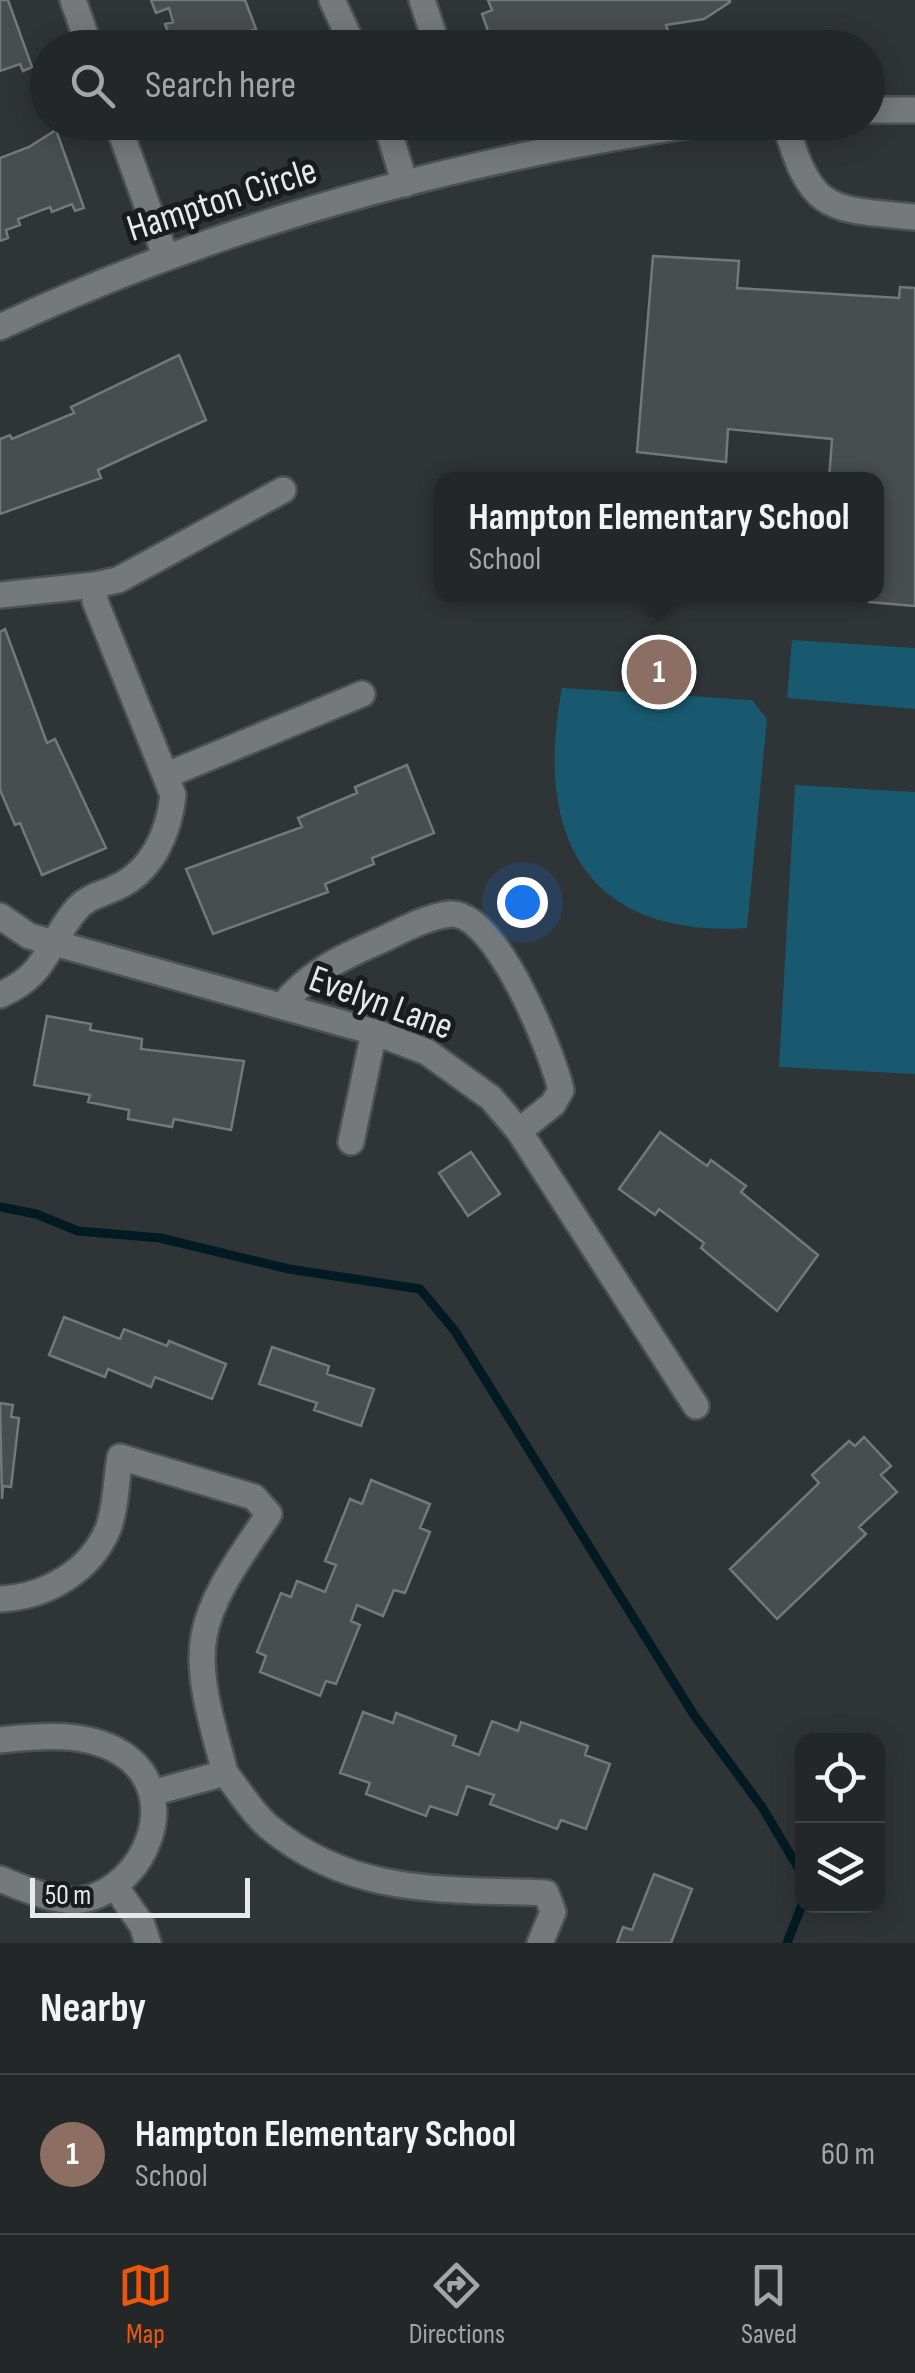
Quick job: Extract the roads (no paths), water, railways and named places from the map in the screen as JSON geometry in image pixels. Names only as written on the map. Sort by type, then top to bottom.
[{"type":"street","points":[[73,0],[84,30]]},
{"type":"street","points":[[332,0],[346,30]]},
{"type":"street","points":[[422,0],[432,30]]},
{"type":"street","points":[[885,110],[915,110]]},
{"type":"street","points":[[124,140],[166,256]]},
{"type":"street","points":[[392,140],[406,184]]},
{"type":"street","name":"Hampton Circle","points":[[0,327],[166,256],[304,209],[622,140]]},
{"type":"street","points":[[791,140],[804,178],[819,197],[840,210],[915,218]]},
{"type":"street","points":[[0,595],[118,580],[284,490]]},
{"type":"street","points":[[0,995],[41,970],[74,912],[90,897],[137,875],[156,854],[171,818],[173,795],[167,774],[95,601],[95,585]]},
{"type":"street","points":[[167,774],[362,694]]},
{"type":"street","points":[[282,1006],[300,984],[341,958],[438,918],[452,914],[468,919],[485,930],[493,943],[555,1065],[561,1090],[553,1104],[520,1132]]},
{"type":"street","name":"Evelyn Lane","points":[[0,916],[29,936],[374,1032],[427,1052],[466,1077],[520,1132],[696,1406]]},
{"type":"street","points":[[351,1142],[374,1032]]},
{"type":"street","points":[[0,1599],[28,1598],[82,1569],[108,1528],[120,1458],[254,1497],[269,1514],[227,1578],[203,1637],[207,1702],[225,1773],[267,1825],[330,1868],[400,1887],[546,1893],[553,1912],[540,1943]]},
{"type":"street","points":[[0,1740],[40,1736],[87,1739],[122,1754],[142,1774],[152,1793],[155,1816],[150,1840],[138,1864],[116,1889],[78,1901],[0,1879]]},
{"type":"street","points":[[152,1793],[225,1773]]},
{"type":"street","points":[[116,1889],[142,1925],[148,1943]]},
{"type":"waterway","points":[[0,1207],[36,1214],[78,1231],[160,1238],[289,1269],[420,1289],[455,1331],[694,1715],[762,1807],[795,1862]]},
{"type":"waterway","points":[[787,1943],[799,1913]]},
{"type":"place","name":"Hampton Elementary School","points":[[659,672]]}]
